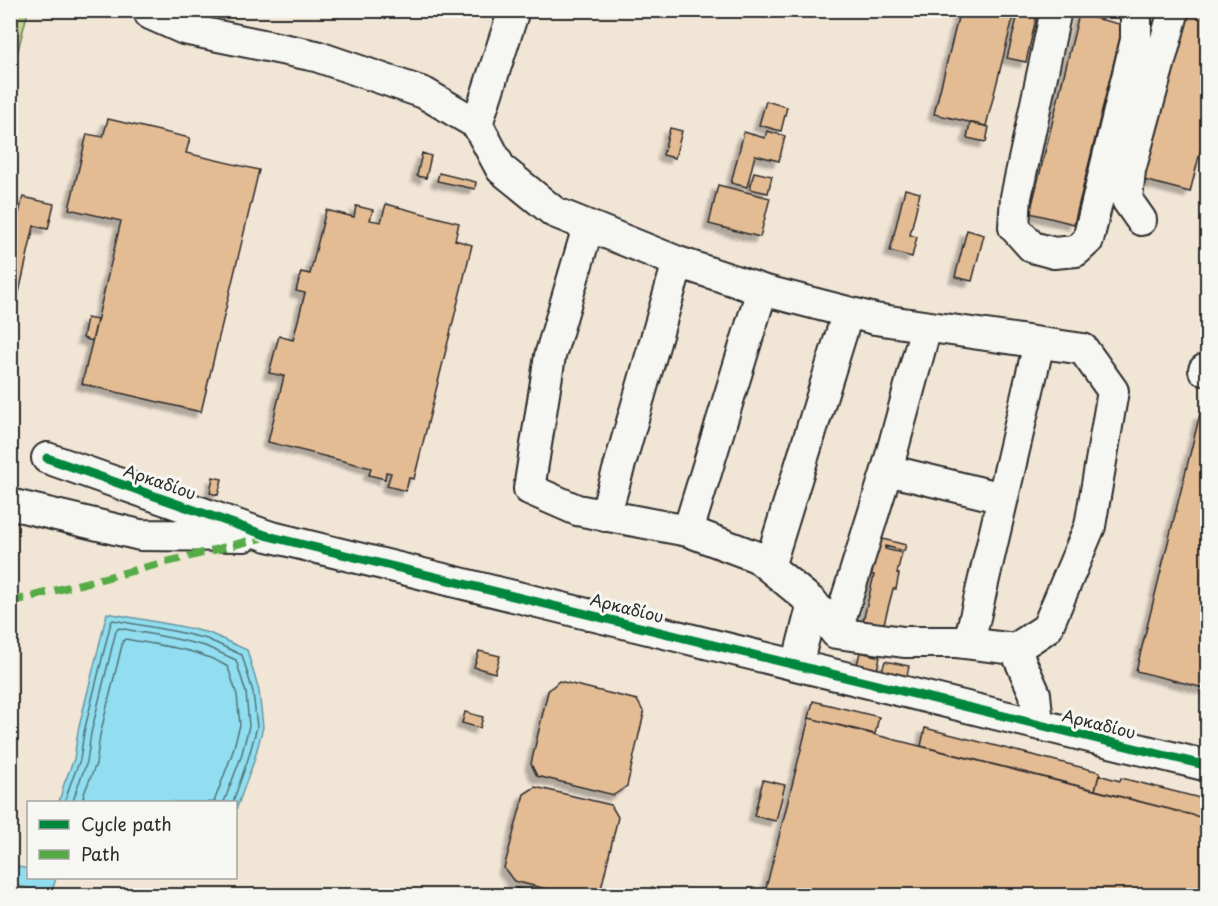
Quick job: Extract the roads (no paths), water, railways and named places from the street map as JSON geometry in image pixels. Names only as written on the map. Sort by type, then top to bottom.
[{"type":"street","points":[[150,10],[150,14],[184,29],[316,56],[424,93],[477,124],[501,169],[554,212],[678,262],[762,290],[875,319],[1083,349],[1113,391],[1090,526],[1047,628],[1015,649],[969,643],[904,642],[836,633],[813,603],[757,556],[688,531],[577,510],[529,489],[550,356],[588,227]]},
{"type":"street","points":[[477,124],[514,10]]},
{"type":"street","points":[[1056,10],[1016,197],[1014,227],[1032,247],[1054,253],[1076,251],[1088,240],[1136,40],[1136,10]]},
{"type":"street","points":[[1140,220],[1127,200],[1130,170],[1174,10]]},
{"type":"street","points":[[605,516],[678,262]]},
{"type":"street","points":[[688,531],[762,290]]},
{"type":"street","points":[[769,567],[848,312]]},
{"type":"street","points":[[836,633],[887,470],[926,327]]},
{"type":"street","points":[[969,643],[1039,343]]},
{"type":"street","name":"Αρκαδίου","points":[[47,458],[268,536],[1208,766]]},
{"type":"street","points":[[887,470],[1002,498]]},
{"type":"street","points":[[10,504],[140,535],[268,536]]},
{"type":"street","points":[[797,666],[813,603]]},
{"type":"street","points":[[1015,649],[1035,694],[1038,724]]},
{"type":"water","points":[[107,613],[209,633],[247,650],[259,691],[263,727],[254,761],[237,807],[237,801],[59,801],[74,759],[78,731]]},
{"type":"water","points":[[10,865],[27,869],[27,879],[56,879],[51,894],[11,884]]}]
